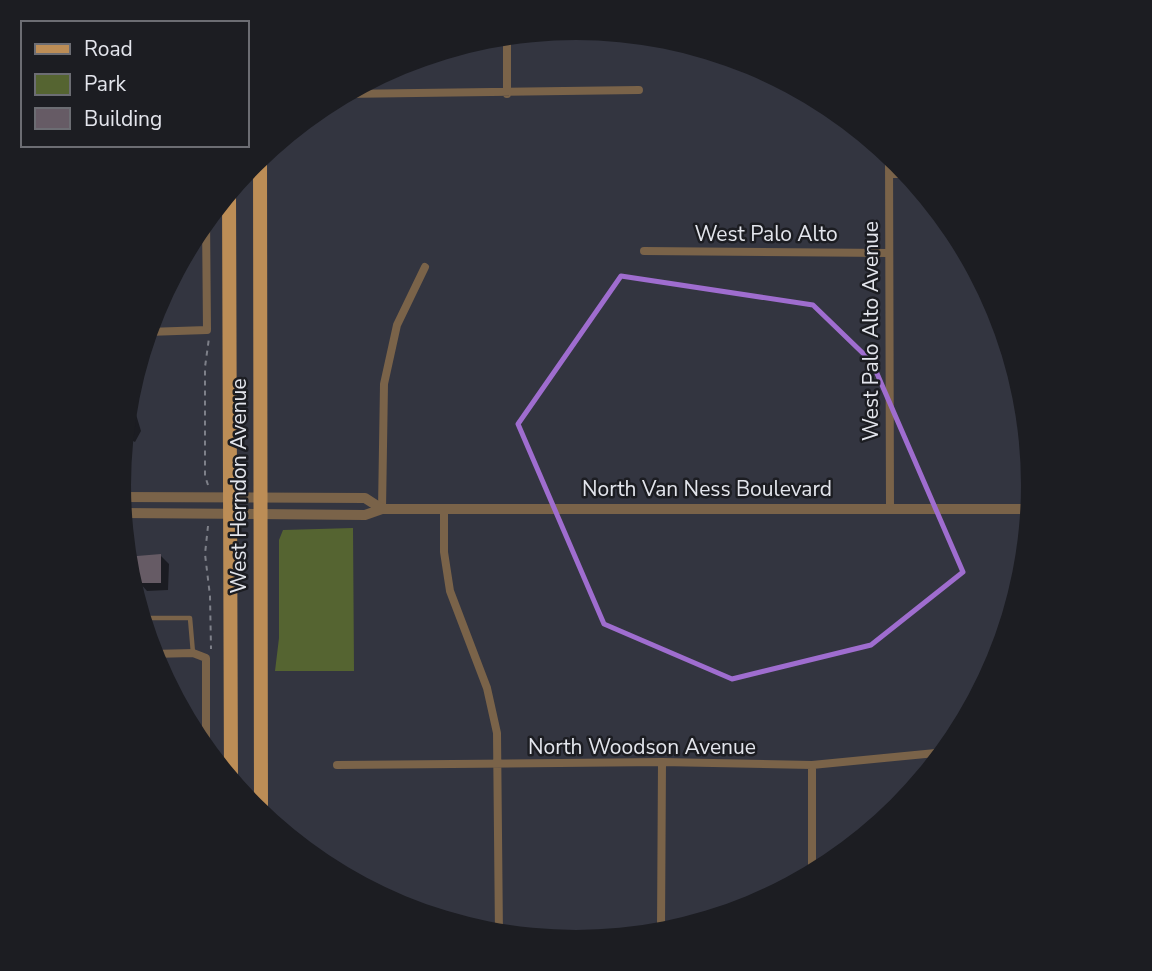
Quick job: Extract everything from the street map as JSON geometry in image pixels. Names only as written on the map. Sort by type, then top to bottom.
[{"type":"main road","name":"West Herndon Avenue","points":[[260,172],[261,800]]},
{"type":"main road","name":"West Herndon Avenue","points":[[229,207],[231,767]]},
{"type":"street","points":[[507,46],[507,94]]},
{"type":"street","points":[[364,94],[639,90]]},
{"type":"street","name":"West Palo Alto Avenue","points":[[889,169],[890,509]]},
{"type":"street","points":[[889,174],[894,174]]},
{"type":"street","points":[[158,332],[207,330],[206,238]]},
{"type":"street","name":"West Palo Alto","points":[[644,251],[888,253]]},
{"type":"street","points":[[382,509],[384,384],[397,325],[425,267]]},
{"type":"street","name":"North Van Ness Boulevard","points":[[131,497],[365,498],[382,509]]},
{"type":"street","name":"North Van Ness Boulevard","points":[[132,513],[366,515],[382,509],[1020,509]]},
{"type":"street","points":[[444,509],[446,573],[458,614],[493,708],[498,766],[499,924]]},
{"type":"street","points":[[164,654],[208,655],[206,734]]},
{"type":"street","name":"North Woodson Avenue","points":[[337,765],[498,766],[662,762],[812,765],[932,753]]},
{"type":"street","points":[[661,922],[662,762]]},
{"type":"street","points":[[812,765],[812,863]]},
{"type":"lane","points":[[151,618],[190,618],[192,653]]},
{"type":"path","points":[[207,330],[205,467],[208,485]]},
{"type":"path","points":[[208,655],[210,596],[205,554],[209,524]]},
{"type":"highlighted area","points":[[621,276],[813,305],[872,362],[963,572],[871,645],[732,679],[604,624],[518,424]]},
{"type":"green space","points":[[353,528],[354,671],[275,671],[279,638],[279,540],[283,530]]},
{"type":"building","points":[[161,554],[161,583],[142,583],[137,556]]}]
